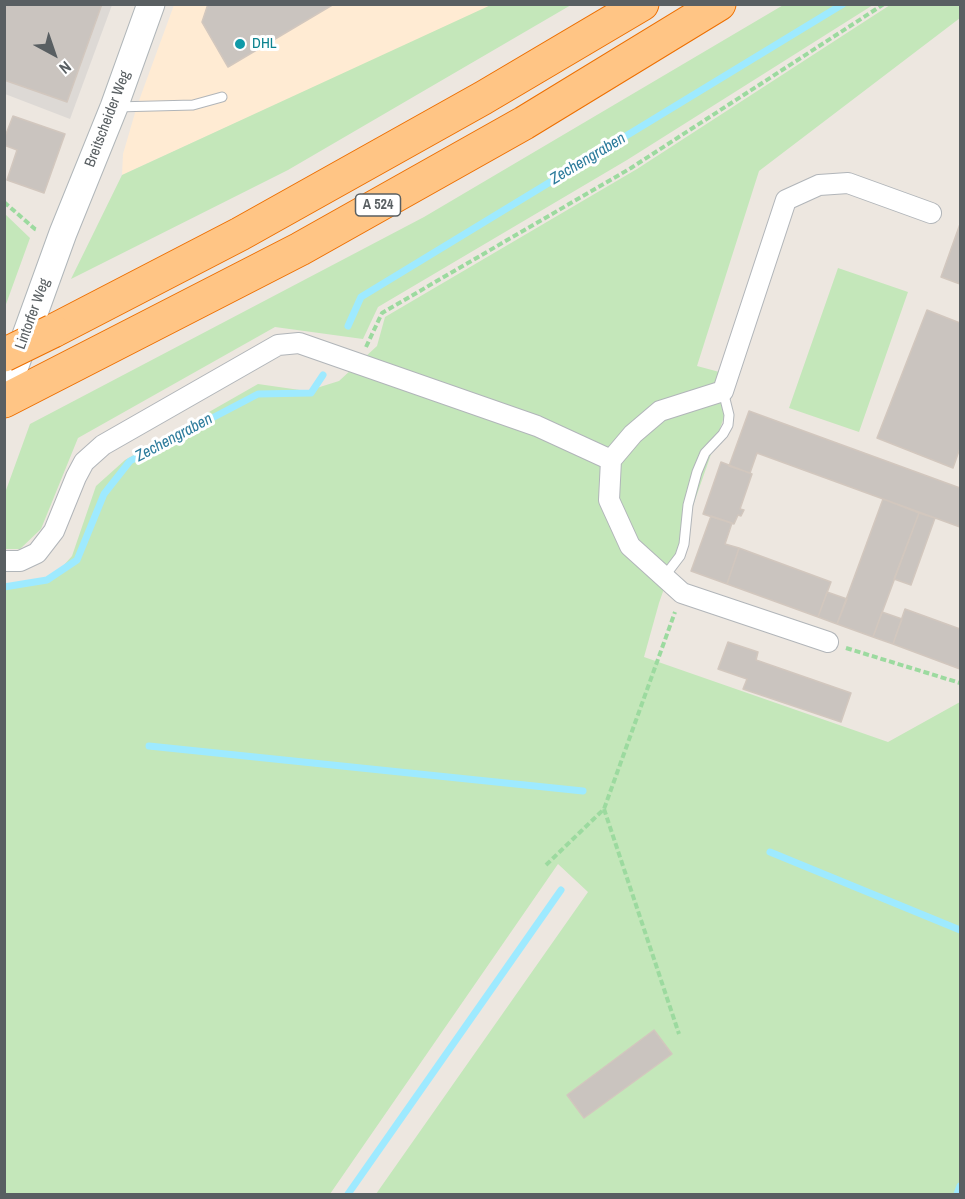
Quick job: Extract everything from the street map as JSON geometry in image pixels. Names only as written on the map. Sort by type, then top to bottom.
[{"type":"highway","name":"A 524","points":[[4,355],[240,234],[483,98],[642,4]]},
{"type":"highway","name":"A 524","points":[[13,396],[300,249],[524,123],[719,4]]},
{"type":"main road","name":"Breitscheider Weg","points":[[63,233],[114,107],[151,4]]},
{"type":"main road","name":"Lintorfer Weg","points":[[13,396],[63,233]]},
{"type":"street","points":[[828,642],[682,593],[630,546],[609,500],[611,460],[633,434],[660,411],[723,391],[786,200],[819,185],[848,183],[932,213]]},
{"type":"street","points":[[4,561],[20,561],[37,553],[54,531],[84,462],[103,445],[278,345],[299,343],[358,363],[537,426],[611,460]]},
{"type":"lane","points":[[114,107],[193,105],[222,97]]},
{"type":"lane","points":[[664,577],[680,556],[684,544],[688,505],[705,453],[723,434],[728,425],[729,414],[723,391]]},
{"type":"path","points":[[358,363],[382,313],[631,168],[884,4]]},
{"type":"path","points":[[4,202],[35,230],[63,233]]},
{"type":"path","points":[[546,865],[604,809],[682,593]]},
{"type":"path","points":[[828,642],[960,683]]},
{"type":"path","points":[[604,809],[679,1035]]},
{"type":"shaded area","points":[[4,5],[112,5],[70,119],[5,94]]},
{"type":"shaded area","points":[[174,5],[493,5],[122,175],[123,154],[137,106]]},
{"type":"green space","points":[[493,4],[571,5],[288,170],[71,279],[122,175]]},
{"type":"green space","points":[[785,4],[873,5],[627,160],[378,307],[363,339],[275,327],[78,438],[41,529],[20,549],[5,549],[5,493],[30,424],[424,217]]},
{"type":"green space","points":[[890,5],[960,5],[960,18],[759,171],[697,366],[738,377],[659,603],[644,657],[888,742],[960,702],[960,1194],[376,1194],[588,892],[558,864],[330,1194],[5,1194],[4,588],[49,582],[72,556],[96,486],[125,460],[258,384],[307,391],[339,381],[377,346],[385,317],[637,169]]},
{"type":"green space","points":[[5,214],[30,238],[5,307]]},
{"type":"green space","points":[[838,268],[908,292],[859,432],[789,408]]},
{"type":"building","points":[[4,4],[102,4],[67,102],[4,80]]},
{"type":"building","name":"DHL","points":[[208,4],[334,4],[228,67],[202,22]]},
{"type":"building","points":[[13,116],[65,134],[44,193],[7,180],[17,150],[4,145]]},
{"type":"building","points":[[960,224],[960,284],[941,277]]},
{"type":"building","points":[[927,310],[960,323],[960,448],[953,468],[877,438]]},
{"type":"building","points":[[749,411],[960,488],[960,527],[757,453],[750,473],[729,466]]},
{"type":"building","points":[[721,462],[752,474],[740,509],[744,510],[741,516],[738,515],[734,524],[703,514]]},
{"type":"building","points":[[883,499],[919,513],[873,637],[837,624]]},
{"type":"building","points":[[919,513],[935,518],[911,585],[894,579]]},
{"type":"building","points":[[711,516],[732,523],[725,544],[739,548],[727,584],[691,571]]},
{"type":"building","points":[[739,548],[831,582],[818,617],[727,584]]},
{"type":"building","points":[[827,592],[847,599],[837,624],[818,617]]},
{"type":"building","points":[[905,609],[960,629],[960,669],[893,644]]},
{"type":"building","points":[[882,612],[902,619],[893,644],[873,637]]},
{"type":"building","points":[[728,642],[758,652],[756,660],[851,693],[841,722],[743,689],[747,679],[718,669]]},
{"type":"building","points":[[654,1030],[672,1054],[584,1118],[567,1095]]},
{"type":"waterway","name":"Zechengraben","points":[[348,326],[361,297],[843,4]]},
{"type":"waterway","name":"Zechengraben","points":[[4,587],[47,580],[77,560],[104,494],[130,461],[258,394],[311,393],[323,375]]},
{"type":"waterway","points":[[149,746],[583,791]]},
{"type":"waterway","points":[[770,852],[960,930]]},
{"type":"waterway","points":[[348,1194],[561,890]]},
{"type":"waterway","points":[[957,1194],[960,1186]]},
{"type":"place","name":"DHL","points":[[240,44]]}]
